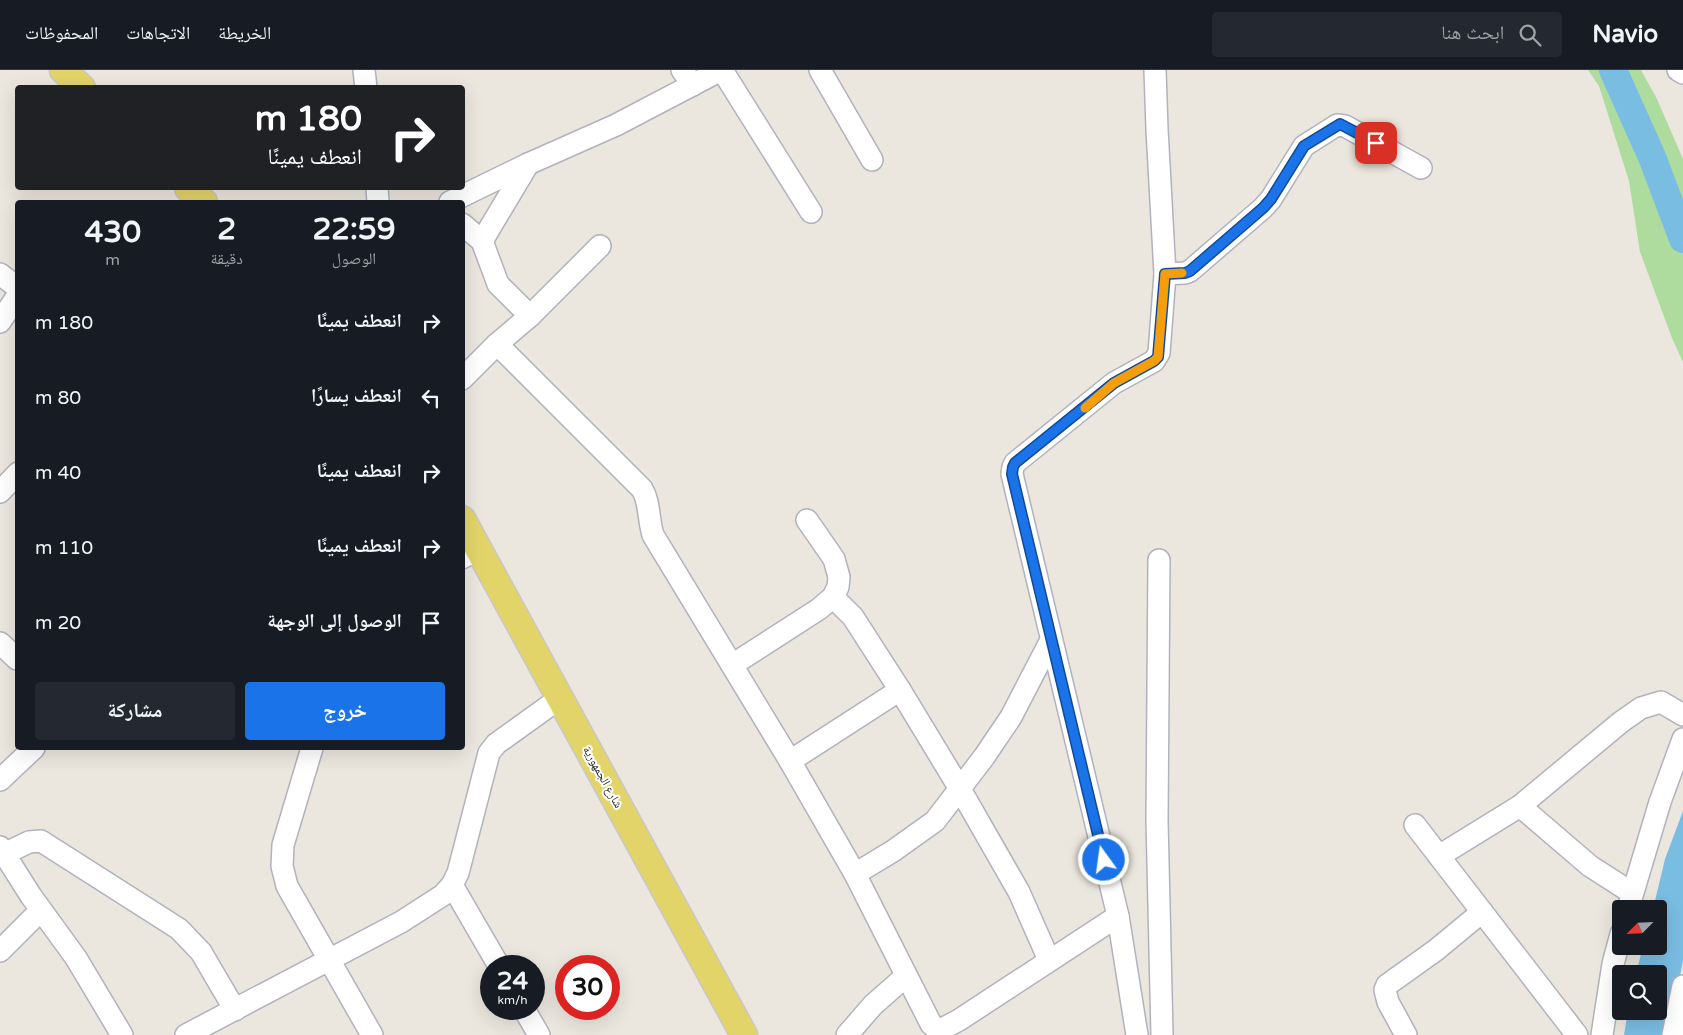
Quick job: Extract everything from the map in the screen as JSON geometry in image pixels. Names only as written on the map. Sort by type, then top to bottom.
[{"type":"main road","points":[[63,70],[79,85]]},
{"type":"main road","points":[[190,190],[202,200]]},
{"type":"main road","name":"شارع الجمهورية","points":[[465,530],[471,553],[560,698],[744,1035]]},
{"type":"street","points":[[364,70],[366,85]]},
{"type":"street","points":[[454,200],[528,164],[616,125],[688,78],[721,70],[811,212]]},
{"type":"street","points":[[820,70],[872,160]]},
{"type":"street","points":[[1137,1035],[1118,916],[1012,474],[1015,463],[1114,383],[1158,357],[1165,274],[1155,70]]},
{"type":"street","points":[[1678,70],[1683,73]]},
{"type":"street","points":[[1165,274],[1190,271],[1256,215],[1271,199],[1304,146],[1337,125],[1345,126],[1421,168]]},
{"type":"street","points":[[482,241],[528,164]]},
{"type":"street","points":[[465,227],[482,241],[498,284],[530,316]]},
{"type":"street","points":[[465,377],[497,344],[530,316],[600,246]]},
{"type":"street","points":[[0,274],[15,286]]},
{"type":"street","points":[[0,322],[15,300]]},
{"type":"street","points":[[497,344],[642,488],[646,496],[653,535],[790,761],[854,874],[931,1024],[938,1030],[944,1028],[963,1028],[1049,960],[1118,916]]},
{"type":"street","points":[[0,492],[15,476]]},
{"type":"street","points":[[732,665],[819,609],[833,596],[838,587],[838,576],[834,559],[807,520]]},
{"type":"street","points":[[1159,560],[1157,820],[1162,1035]]},
{"type":"street","points":[[833,596],[853,617],[960,789],[1019,892],[1049,960]]},
{"type":"street","points":[[854,874],[901,845],[934,821],[960,789],[1011,717],[1051,640]]},
{"type":"street","points":[[0,643],[15,656]]},
{"type":"street","points":[[790,761],[900,690]]},
{"type":"street","points":[[186,1035],[402,922],[443,895],[452,885],[458,873],[489,753],[496,744],[560,698]]},
{"type":"street","points":[[1439,856],[1520,806],[1621,722],[1641,708],[1661,702],[1683,715]]},
{"type":"street","points":[[1630,900],[1657,811],[1683,739]]},
{"type":"street","points":[[0,780],[32,750]]},
{"type":"street","points":[[311,750],[284,845],[282,866],[287,886],[372,1035]]},
{"type":"street","points":[[1520,806],[1629,900]]},
{"type":"street","points":[[1415,825],[1577,1035]]},
{"type":"street","points":[[122,1035],[76,958],[41,910],[2,850],[29,842],[41,841],[179,929],[201,952],[235,1010]]},
{"type":"street","points":[[452,885],[493,955]]},
{"type":"street","points":[[0,951],[41,910]]},
{"type":"street","points":[[1406,1035],[1388,1002],[1384,990],[1387,985],[1436,950],[1482,912]]},
{"type":"street","points":[[1602,1035],[1615,955]]},
{"type":"street","points":[[847,1035],[872,1005],[906,976]]},
{"type":"street","points":[[1673,1035],[1683,986]]},
{"type":"street","points":[[530,1020],[539,1035]]},
{"type":"green space","points":[[1588,70],[1641,70],[1657,99],[1683,159],[1683,362],[1672,338],[1640,252],[1629,181],[1599,86]]},
{"type":"water","points":[[1683,811],[1683,961],[1668,1035],[1624,1035],[1626,1020],[1667,1020],[1667,965],[1638,965],[1641,955],[1668,955],[1668,900],[1655,900],[1665,859]]},
{"type":"waterway","points":[[1613,70],[1652,157],[1683,239]]},
{"type":"slow traffic","points":[[1085,408],[1114,383],[1158,357],[1160,353],[1165,274],[1182,273]]},
{"type":"route","points":[[1104,860],[1012,474],[1013,467],[1015,463],[1114,383],[1158,357],[1160,353],[1165,274],[1190,271],[1256,215],[1271,199],[1304,146],[1340,124],[1376,143]]}]
